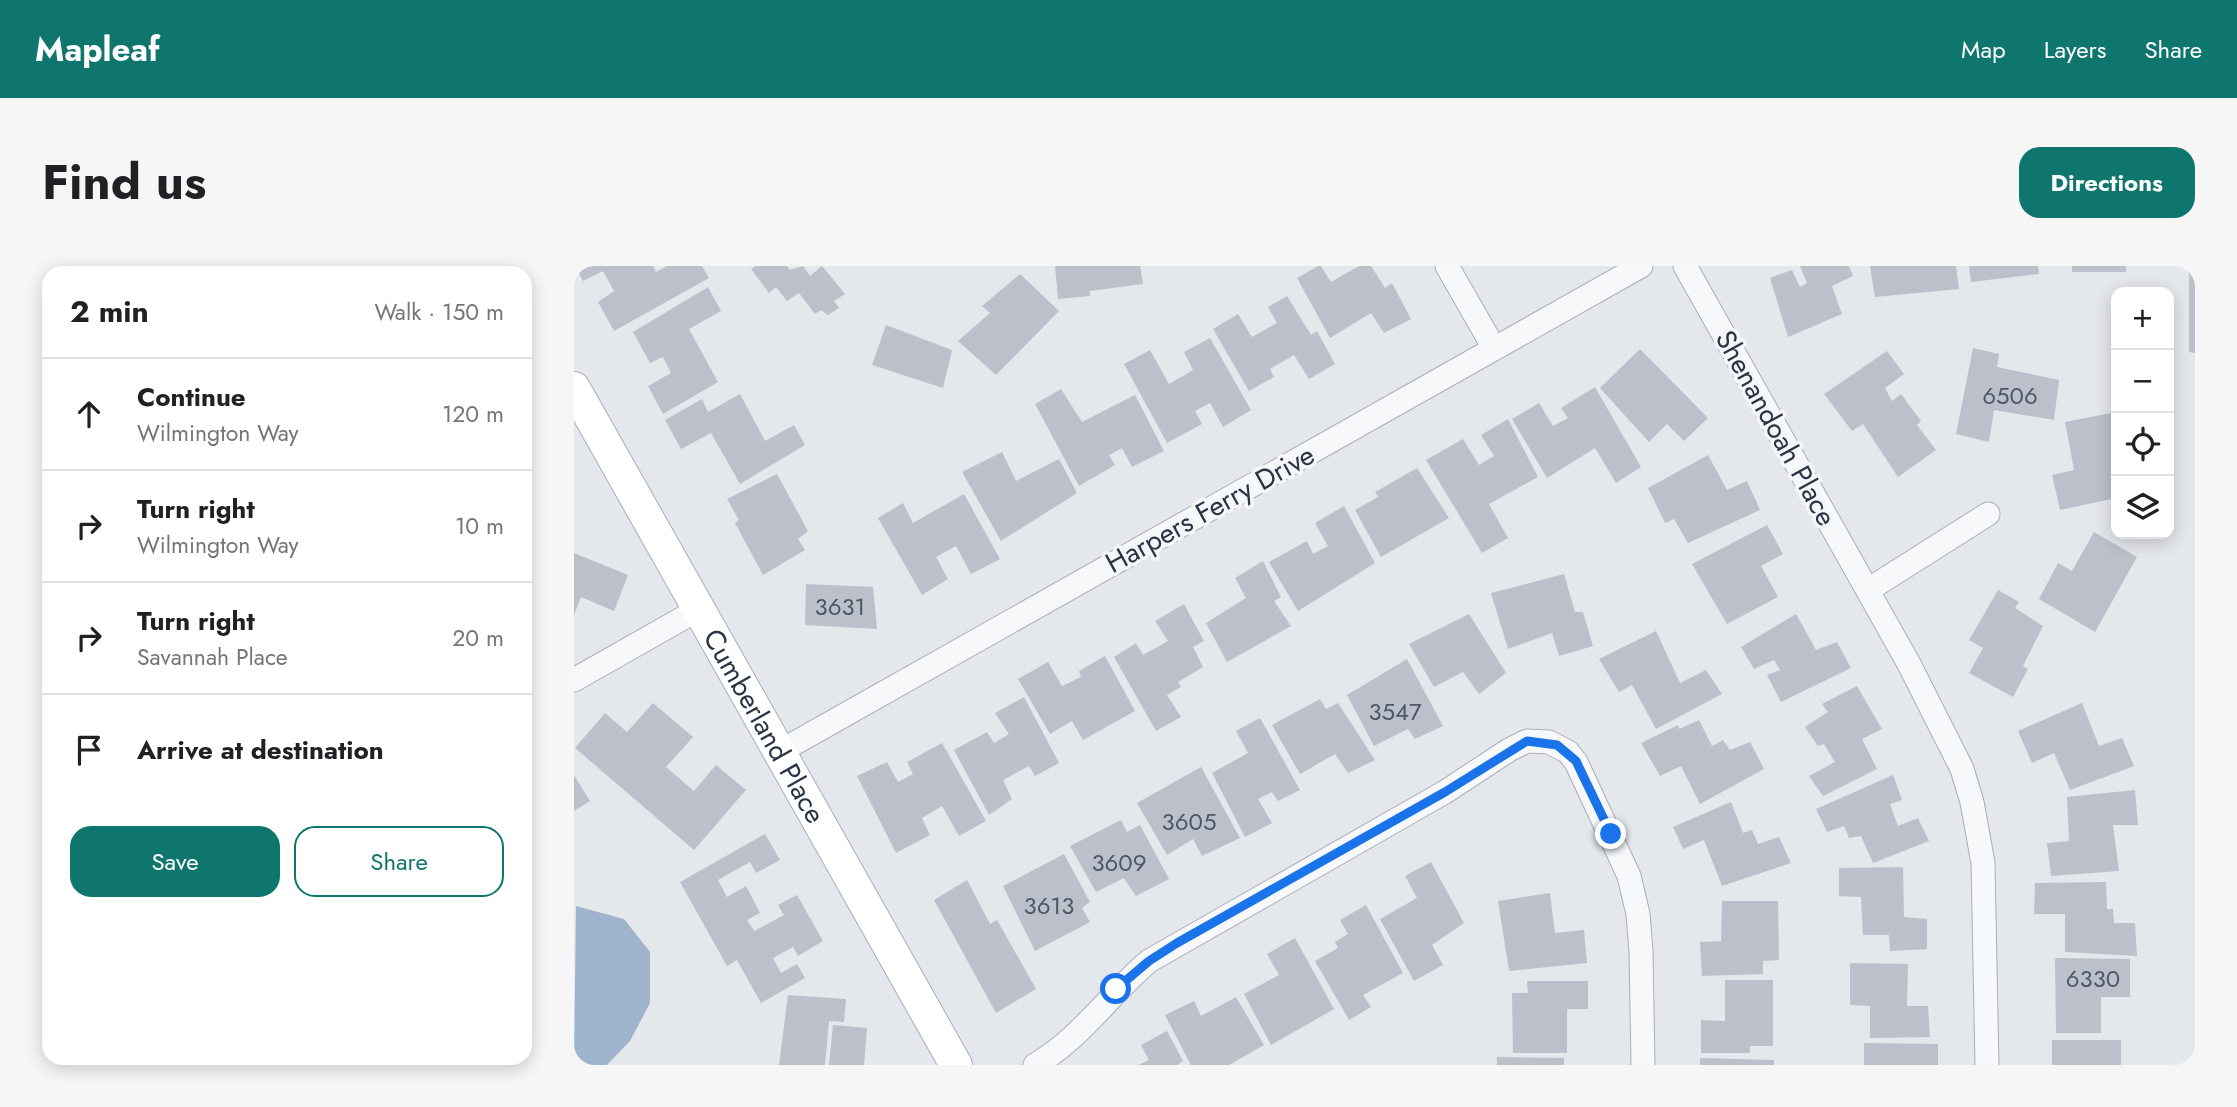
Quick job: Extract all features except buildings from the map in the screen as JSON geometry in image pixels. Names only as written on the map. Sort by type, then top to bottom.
[{"type":"street","points":[[1447,266],[1494,348]]},
{"type":"street","name":"Harpers Ferry Drive","points":[[779,752],[1641,266]]},
{"type":"street","name":"Shenandoah Place","points":[[1685,266],[1947,734],[1972,802],[1985,895],[1987,1065]]},
{"type":"street","name":"Cumberland Place","points":[[574,388],[956,1065]]},
{"type":"street","points":[[1868,590],[1988,514]]},
{"type":"street","points":[[574,680],[699,609]]},
{"type":"street","points":[[1035,1065],[1067,1043],[1116,989],[1149,961],[1445,792],[1527,741],[1549,742],[1568,752],[1576,761],[1629,876],[1638,914],[1641,951],[1643,1065]]},
{"type":"water","points":[[576,906],[624,919],[650,952],[650,1003],[630,1041],[607,1065],[574,1065]]},
{"type":"route","points":[[1116,989],[1149,961],[1177,943],[1445,792],[1527,741],[1549,742],[1568,752],[1576,761],[1611,834]]}]
